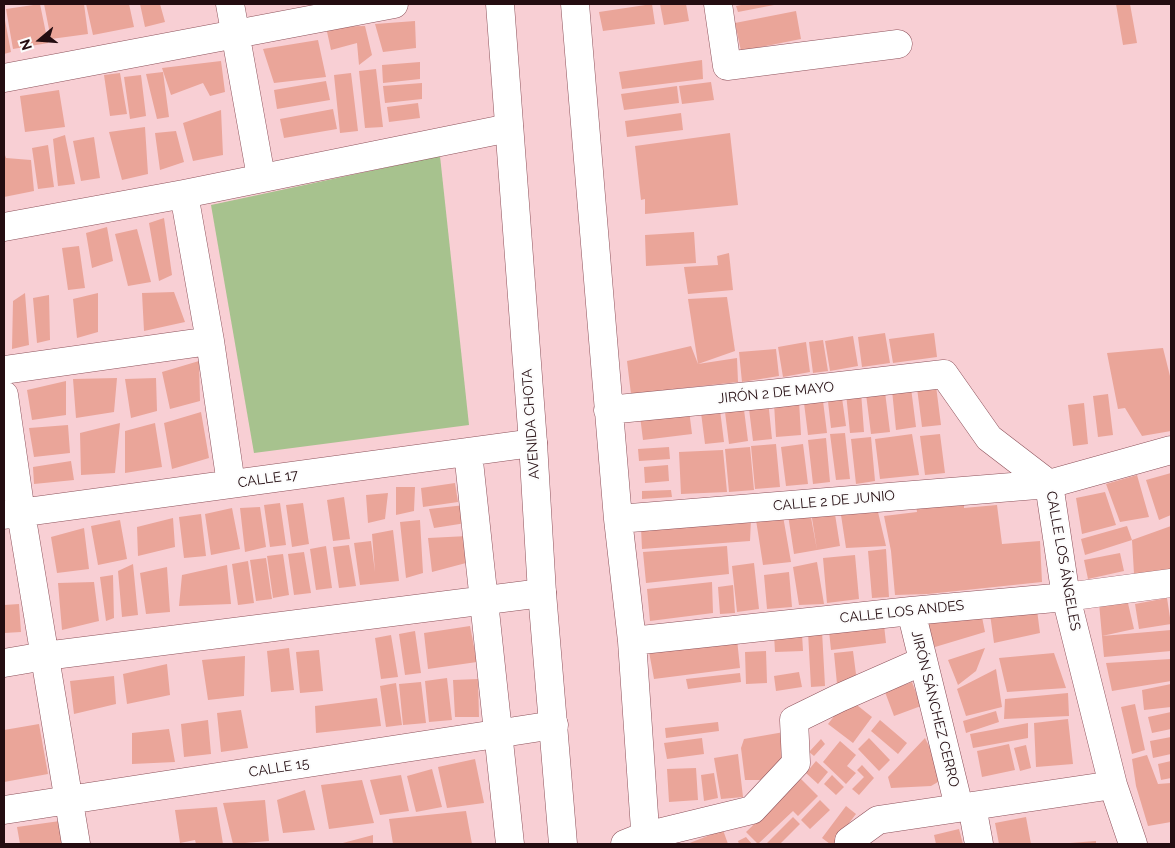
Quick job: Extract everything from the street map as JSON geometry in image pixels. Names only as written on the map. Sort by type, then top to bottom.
[{"type":"main road","points":[[230,4],[261,177]]},
{"type":"main road","points":[[4,78],[236,34],[351,8],[394,4]]},
{"type":"main road","name":"AVENIDA CHOTA","points":[[500,4],[533,443],[542,593],[563,844]]},
{"type":"main road","points":[[575,4],[608,410],[632,641],[639,842],[752,810],[796,763],[794,720],[923,661]]},
{"type":"main road","points":[[718,4],[727,66],[898,44]]},
{"type":"main road","points":[[4,227],[184,194],[509,128]]},
{"type":"main road","points":[[184,194],[210,341],[231,484]]},
{"type":"main road","points":[[4,370],[210,341]]},
{"type":"main road","name":"JIRÓN 2 DE MAYO","points":[[608,410],[944,374]]},
{"type":"main road","name":"CALLE LOS ÁNGELES","points":[[944,374],[989,438],[1050,484],[1066,597],[1113,785],[1133,844]]},
{"type":"main road","points":[[4,395],[12,514],[45,656],[76,844]]},
{"type":"main road","name":"CALLE 17","points":[[12,514],[533,443]]},
{"type":"main road","name":"CALLE 2 DE JUNIO","points":[[618,518],[1050,484],[1171,450]]},
{"type":"main road","points":[[468,452],[510,844]]},
{"type":"main road","name":"CALLE LOS ANDES","points":[[632,641],[911,611],[1066,597],[1171,583]]},
{"type":"main road","points":[[4,663],[45,656],[542,593]]},
{"type":"main road","name":"JIRÓN SÁNCHEZ CERRO","points":[[911,611],[923,661],[965,806],[979,844]]},
{"type":"main road","name":"CALLE 15","points":[[4,810],[554,725]]},
{"type":"main road","points":[[849,844],[849,841],[878,820],[1113,785]]},
{"type":"green space","points":[[440,156],[469,425],[254,453],[211,205]]},
{"type":"building","points":[[40,4],[48,43],[13,49],[6,9]]},
{"type":"building","points":[[44,4],[84,4],[88,34],[51,39]]},
{"type":"building","points":[[86,4],[129,4],[134,27],[93,35]]},
{"type":"building","points":[[140,4],[160,4],[165,22],[145,27]]},
{"type":"building","points":[[652,4],[655,24],[603,31],[599,12]]},
{"type":"building","points":[[660,4],[686,4],[689,21],[664,25]]},
{"type":"building","points":[[746,4],[774,5],[738,12],[736,6]]},
{"type":"building","points":[[1116,4],[1130,4],[1137,43],[1123,45]]},
{"type":"building","points":[[796,11],[801,39],[741,51],[735,23]]},
{"type":"building","points":[[4,15],[11,52],[4,54]]},
{"type":"building","points":[[415,21],[416,48],[383,52],[375,24]]},
{"type":"building","points":[[365,26],[372,55],[359,65],[357,43],[331,50],[326,27]]},
{"type":"building","points":[[318,40],[326,77],[274,83],[263,49]]},
{"type":"building","points":[[702,60],[703,79],[622,89],[619,72]]},
{"type":"building","points":[[221,61],[225,92],[210,96],[203,83],[171,95],[162,68]]},
{"type":"building","points":[[420,62],[420,79],[383,83],[382,65]]},
{"type":"building","points":[[376,69],[383,127],[365,128],[359,71]]},
{"type":"building","points":[[163,72],[169,117],[157,119],[146,74]]},
{"type":"building","points":[[120,73],[127,114],[110,116],[104,75]]},
{"type":"building","points":[[351,73],[358,131],[340,133],[334,75]]},
{"type":"building","points":[[141,75],[146,116],[130,119],[124,77]]},
{"type":"building","points":[[326,81],[330,100],[277,109],[274,90]]},
{"type":"building","points":[[711,82],[714,100],[682,104],[679,86]]},
{"type":"building","points":[[422,83],[422,99],[385,103],[383,86]]},
{"type":"building","points":[[677,86],[679,103],[624,110],[621,94]]},
{"type":"building","points":[[59,90],[65,127],[25,132],[20,96]]},
{"type":"building","points":[[418,103],[420,118],[389,122],[387,107]]},
{"type":"building","points":[[333,109],[337,129],[284,138],[280,119]]},
{"type":"building","points":[[221,110],[223,155],[193,161],[183,123]]},
{"type":"building","points":[[681,113],[683,130],[627,137],[625,121]]},
{"type":"building","points":[[145,127],[148,174],[122,180],[109,132]]},
{"type":"building","points":[[176,131],[184,162],[160,170],[155,133]]},
{"type":"building","points":[[730,133],[738,205],[645,214],[645,199],[641,200],[635,146]]},
{"type":"building","points":[[65,135],[75,184],[58,186],[53,139]]},
{"type":"building","points":[[94,137],[100,178],[81,181],[73,141]]},
{"type":"building","points":[[48,145],[54,187],[38,189],[32,148]]},
{"type":"building","points":[[4,152],[6,158],[31,160],[34,191],[4,197]]},
{"type":"building","points":[[164,218],[172,275],[159,281],[149,223]]},
{"type":"building","points":[[107,227],[113,261],[92,268],[86,233]]},
{"type":"building","points":[[137,229],[151,282],[128,286],[115,234]]},
{"type":"building","points":[[694,232],[696,263],[646,266],[645,235]]},
{"type":"building","points":[[79,246],[85,288],[68,290],[62,248]]},
{"type":"building","points":[[729,253],[733,290],[688,294],[684,267],[718,265],[717,256]]},
{"type":"building","points":[[174,292],[185,322],[144,331],[142,293]]},
{"type":"building","points":[[25,293],[29,345],[12,349],[13,301]]},
{"type":"building","points":[[98,293],[98,332],[77,338],[73,299]]},
{"type":"building","points":[[49,295],[50,340],[37,343],[33,298]]},
{"type":"building","points":[[727,297],[735,351],[698,364],[688,299]]},
{"type":"building","points":[[885,333],[890,363],[862,367],[858,337]]},
{"type":"building","points":[[934,333],[937,357],[893,363],[889,339]]},
{"type":"building","points":[[853,336],[858,366],[830,371],[825,341]]},
{"type":"building","points":[[823,340],[828,371],[813,373],[809,342]]},
{"type":"building","points":[[806,342],[810,372],[783,377],[778,347]]},
{"type":"building","points":[[691,346],[698,364],[737,358],[738,382],[631,394],[627,361]]},
{"type":"building","points":[[1163,348],[1171,380],[1171,431],[1142,436],[1125,408],[1118,409],[1107,353]]},
{"type":"building","points":[[776,349],[779,376],[742,382],[739,352]]},
{"type":"building","points":[[199,361],[200,401],[170,409],[162,372]]},
{"type":"building","points":[[117,378],[114,412],[76,418],[73,379]]},
{"type":"building","points":[[156,378],[157,411],[131,418],[125,379]]},
{"type":"building","points":[[66,381],[66,415],[32,420],[27,390]]},
{"type":"building","points":[[936,386],[941,425],[922,427],[917,388]]},
{"type":"building","points":[[911,388],[916,427],[896,430],[892,390]]},
{"type":"building","points":[[841,391],[846,426],[831,428],[827,393]]},
{"type":"building","points":[[861,392],[864,432],[850,433],[846,393]]},
{"type":"building","points":[[885,392],[890,432],[871,434],[866,394]]},
{"type":"building","points":[[822,393],[827,433],[808,435],[803,395]]},
{"type":"building","points":[[1108,394],[1113,435],[1098,437],[1093,396]]},
{"type":"building","points":[[768,400],[772,439],[753,441],[748,401]]},
{"type":"building","points":[[799,401],[801,435],[776,437],[774,403]]},
{"type":"building","points":[[719,402],[724,442],[705,444],[700,405]]},
{"type":"building","points":[[743,402],[748,441],[729,444],[724,404]]},
{"type":"building","points":[[1084,403],[1088,444],[1073,446],[1068,405]]},
{"type":"building","points":[[689,410],[692,434],[643,440],[640,416]]},
{"type":"building","points":[[201,412],[209,458],[172,469],[164,423]]},
{"type":"building","points":[[120,423],[115,473],[81,475],[80,433]]},
{"type":"building","points":[[155,423],[162,467],[125,473],[125,431]]},
{"type":"building","points":[[68,425],[70,453],[34,457],[29,428]]},
{"type":"building","points":[[845,433],[850,479],[836,480],[830,434]]},
{"type":"building","points":[[912,434],[919,475],[880,479],[875,439]]},
{"type":"building","points":[[940,434],[945,473],[925,475],[920,436]]},
{"type":"building","points":[[871,437],[875,481],[856,484],[851,439]]},
{"type":"building","points":[[826,438],[830,482],[813,484],[808,440]]},
{"type":"building","points":[[776,444],[780,487],[755,489],[751,446]]},
{"type":"building","points":[[803,444],[808,484],[786,486],[781,447]]},
{"type":"building","points":[[669,447],[670,459],[639,461],[638,449]]},
{"type":"building","points":[[750,447],[754,490],[729,492],[725,449]]},
{"type":"building","points":[[723,450],[727,492],[681,494],[679,452]]},
{"type":"building","points":[[71,461],[74,480],[34,484],[33,467]]},
{"type":"building","points":[[668,465],[669,481],[645,483],[644,467]]},
{"type":"building","points":[[1171,473],[1171,515],[1159,520],[1146,480]]},
{"type":"building","points":[[1137,475],[1149,517],[1120,522],[1106,484]]},
{"type":"building","points":[[455,483],[458,502],[423,507],[421,488]]},
{"type":"building","points":[[396,487],[415,487],[414,511],[396,515]]},
{"type":"building","points":[[671,490],[672,497],[642,499],[642,491]]},
{"type":"building","points":[[1105,492],[1116,525],[1082,534],[1076,498]]},
{"type":"building","points":[[388,493],[385,519],[368,523],[366,495]]},
{"type":"building","points":[[344,497],[350,539],[333,541],[327,500]]},
{"type":"building","points":[[964,501],[964,508],[997,505],[1002,544],[1040,541],[1042,582],[928,594],[895,595],[891,551],[884,516],[917,512],[916,505]]},
{"type":"building","points":[[280,503],[286,545],[270,547],[264,505]]},
{"type":"building","points":[[303,503],[309,544],[292,547],[286,505]]},
{"type":"building","points":[[465,505],[466,523],[434,528],[429,509]]},
{"type":"building","points":[[260,507],[266,547],[245,552],[240,508]]},
{"type":"building","points":[[232,508],[240,549],[211,555],[205,514]]},
{"type":"building","points":[[834,508],[840,546],[817,550],[811,512]]},
{"type":"building","points":[[810,512],[817,550],[794,554],[788,515]]},
{"type":"building","points":[[878,512],[886,546],[846,548],[841,515]]},
{"type":"building","points":[[201,514],[206,556],[184,558],[179,517]]},
{"type":"building","points":[[783,516],[791,562],[763,565],[756,520]]},
{"type":"building","points":[[173,518],[175,547],[138,556],[137,527]]},
{"type":"building","points":[[751,519],[750,541],[642,549],[641,528]]},
{"type":"building","points":[[120,520],[127,559],[98,565],[91,526]]},
{"type":"building","points":[[420,520],[423,573],[406,578],[400,522]]},
{"type":"building","points":[[1127,526],[1132,540],[1085,555],[1081,539]]},
{"type":"building","points":[[1171,526],[1171,570],[1134,574],[1132,540]]},
{"type":"building","points":[[84,528],[89,569],[57,573],[51,537]]},
{"type":"building","points":[[393,530],[399,581],[360,585],[354,543],[371,541],[375,572],[372,534]]},
{"type":"building","points":[[468,536],[466,563],[432,572],[428,538]]},
{"type":"building","points":[[349,545],[356,586],[339,588],[333,547]]},
{"type":"building","points":[[326,546],[332,588],[316,590],[310,549]]},
{"type":"building","points":[[727,546],[729,574],[646,583],[643,552]]},
{"type":"building","points":[[886,549],[889,597],[872,598],[868,551]]},
{"type":"building","points":[[304,552],[311,593],[294,595],[288,554]]},
{"type":"building","points":[[1120,553],[1124,571],[1088,579],[1084,560]]},
{"type":"building","points":[[283,554],[289,595],[273,598],[267,556]]},
{"type":"building","points":[[855,555],[859,599],[827,603],[823,558]]},
{"type":"building","points":[[266,558],[272,599],[256,601],[250,560]]},
{"type":"building","points":[[248,561],[254,603],[238,605],[232,564]]},
{"type":"building","points":[[817,562],[824,604],[799,605],[793,567]]},
{"type":"building","points":[[754,563],[759,609],[737,612],[732,566]]},
{"type":"building","points":[[133,564],[138,615],[122,617],[118,571]]},
{"type":"building","points":[[227,565],[231,604],[179,606],[182,575]]},
{"type":"building","points":[[167,567],[170,612],[146,614],[140,573]]},
{"type":"building","points":[[789,572],[792,607],[767,609],[764,575]]},
{"type":"building","points":[[113,575],[114,618],[106,621],[100,577]]},
{"type":"building","points":[[94,582],[99,621],[62,630],[58,583]]},
{"type":"building","points":[[712,582],[713,613],[650,621],[647,589]]},
{"type":"building","points":[[733,585],[735,613],[720,614],[718,587]]},
{"type":"building","points":[[1167,598],[1171,624],[1139,629],[1135,604]]},
{"type":"building","points":[[1127,599],[1134,629],[1102,636],[1099,603]]},
{"type":"building","points":[[19,604],[21,632],[4,633],[4,605]]},
{"type":"building","points":[[1037,610],[1040,633],[994,643],[990,614]]},
{"type":"building","points":[[981,612],[985,632],[935,647],[927,624]]},
{"type":"building","points":[[884,625],[886,643],[831,650],[829,631]]},
{"type":"building","points":[[470,626],[477,662],[428,669],[424,633]]},
{"type":"building","points":[[1171,630],[1171,651],[1104,657],[1102,636]]},
{"type":"building","points":[[415,631],[421,673],[405,675],[399,634]]},
{"type":"building","points":[[822,631],[825,686],[811,687],[808,632]]},
{"type":"building","points":[[802,634],[803,651],[775,652],[774,635]]},
{"type":"building","points":[[391,635],[398,677],[381,679],[375,638]]},
{"type":"building","points":[[737,639],[740,668],[654,679],[648,646]]},
{"type":"building","points":[[289,648],[294,690],[271,692],[267,651]]},
{"type":"building","points":[[985,648],[976,671],[958,685],[948,660]]},
{"type":"building","points":[[319,650],[323,691],[300,693],[296,652]]},
{"type":"building","points":[[766,651],[767,683],[746,684],[745,652]]},
{"type":"building","points":[[853,651],[857,682],[837,684],[834,653]]},
{"type":"building","points":[[1054,653],[1066,688],[1007,692],[999,658]]},
{"type":"building","points":[[245,656],[244,696],[208,700],[202,660]]},
{"type":"building","points":[[1171,659],[1171,681],[1112,691],[1106,663]]},
{"type":"building","points":[[167,664],[170,695],[127,704],[123,674]]},
{"type":"building","points":[[996,669],[1002,707],[966,716],[957,689]]},
{"type":"building","points":[[799,672],[802,687],[776,691],[774,676]]},
{"type":"building","points":[[740,673],[741,682],[688,689],[686,679]]},
{"type":"building","points":[[114,676],[116,704],[74,714],[70,681]]},
{"type":"building","points":[[447,678],[452,720],[429,722],[425,681]]},
{"type":"building","points":[[478,679],[479,717],[455,717],[453,680]]},
{"type":"building","points":[[421,682],[426,723],[403,725],[399,684]]},
{"type":"building","points":[[912,682],[921,706],[894,716],[885,692]]},
{"type":"building","points":[[396,683],[402,725],[386,727],[380,686]]},
{"type":"building","points":[[1171,684],[1171,707],[1144,710],[1142,690]]},
{"type":"building","points":[[1068,693],[1069,716],[1004,719],[1005,699]]},
{"type":"building","points":[[377,698],[381,726],[316,733],[315,706]]},
{"type":"building","points":[[848,698],[872,717],[853,743],[828,724]]},
{"type":"building","points":[[1135,704],[1145,750],[1132,754],[1121,707]]},
{"type":"building","points":[[241,710],[248,748],[221,752],[217,713]]},
{"type":"building","points":[[996,711],[999,722],[966,733],[963,721]]},
{"type":"building","points":[[1171,712],[1171,729],[1152,733],[1148,717]]},
{"type":"building","points":[[1068,719],[1073,764],[1036,767],[1034,723]]},
{"type":"building","points":[[208,720],[211,754],[184,757],[181,724]]},
{"type":"building","points":[[880,720],[907,743],[898,754],[871,731]]},
{"type":"building","points":[[718,722],[719,731],[666,738],[665,728]]},
{"type":"building","points":[[1028,723],[1028,738],[973,748],[970,734]]},
{"type":"building","points":[[39,724],[48,774],[4,782],[4,730]]},
{"type":"building","points":[[169,729],[175,762],[132,764],[132,733]]},
{"type":"building","points":[[784,732],[787,753],[767,780],[745,780],[741,748],[744,739]]},
{"type":"building","points":[[1171,737],[1171,754],[1153,758],[1150,741]]},
{"type":"building","points":[[702,738],[704,754],[667,759],[664,743]]},
{"type":"building","points":[[869,738],[890,760],[879,771],[858,749]]},
{"type":"building","points":[[925,738],[945,778],[931,786],[891,788],[888,777]]},
{"type":"building","points":[[821,739],[825,744],[814,756],[809,752]]},
{"type":"building","points":[[840,741],[856,755],[847,766],[856,773],[846,784],[823,762]]},
{"type":"building","points":[[1009,744],[1015,770],[982,777],[977,751]]},
{"type":"building","points":[[1026,745],[1031,768],[1020,771],[1014,748]]},
{"type":"building","points":[[738,754],[743,797],[721,799],[714,758]]},
{"type":"building","points":[[1147,755],[1158,784],[1171,783],[1171,822],[1148,826],[1136,786],[1132,759]]},
{"type":"building","points":[[475,759],[484,803],[447,808],[438,767]]},
{"type":"building","points":[[816,761],[828,772],[818,784],[806,773]]},
{"type":"building","points":[[1171,761],[1171,778],[1161,780],[1158,764]]},
{"type":"building","points":[[862,765],[874,778],[859,795],[852,789],[864,777],[857,770]]},
{"type":"building","points":[[696,768],[698,800],[669,802],[667,769]]},
{"type":"building","points":[[432,769],[442,807],[416,812],[407,776]]},
{"type":"building","points":[[714,773],[718,798],[704,801],[701,775]]},
{"type":"building","points":[[401,775],[409,811],[380,815],[370,780]]},
{"type":"building","points":[[832,775],[844,787],[836,795],[824,784]]},
{"type":"building","points":[[801,779],[818,796],[798,816],[793,811],[758,844],[746,832]]},
{"type":"building","points":[[362,780],[374,823],[329,829],[321,785]]},
{"type":"building","points":[[305,790],[315,830],[283,833],[277,800]]},
{"type":"building","points":[[265,800],[269,841],[233,844],[223,803]]},
{"type":"building","points":[[820,800],[830,810],[810,829],[801,820]]},
{"type":"building","points":[[846,806],[856,814],[833,844],[830,844],[822,838]]},
{"type":"building","points":[[217,807],[223,844],[196,844],[195,840],[180,843],[175,810]]},
{"type":"building","points":[[466,811],[472,844],[393,844],[389,819]]},
{"type":"building","points":[[793,817],[800,824],[780,844],[766,844]]},
{"type":"building","points":[[1026,817],[1031,844],[999,844],[995,823]]},
{"type":"building","points":[[60,821],[62,844],[20,844],[17,827]]},
{"type":"building","points":[[959,829],[963,844],[936,844],[934,835]]},
{"type":"building","points":[[723,830],[728,844],[687,844]]},
{"type":"building","points":[[373,835],[373,844],[339,844]]},
{"type":"building","points":[[746,837],[752,844],[739,844],[738,841]]},
{"type":"building","points":[[1096,841],[1096,844],[1070,843]]}]
